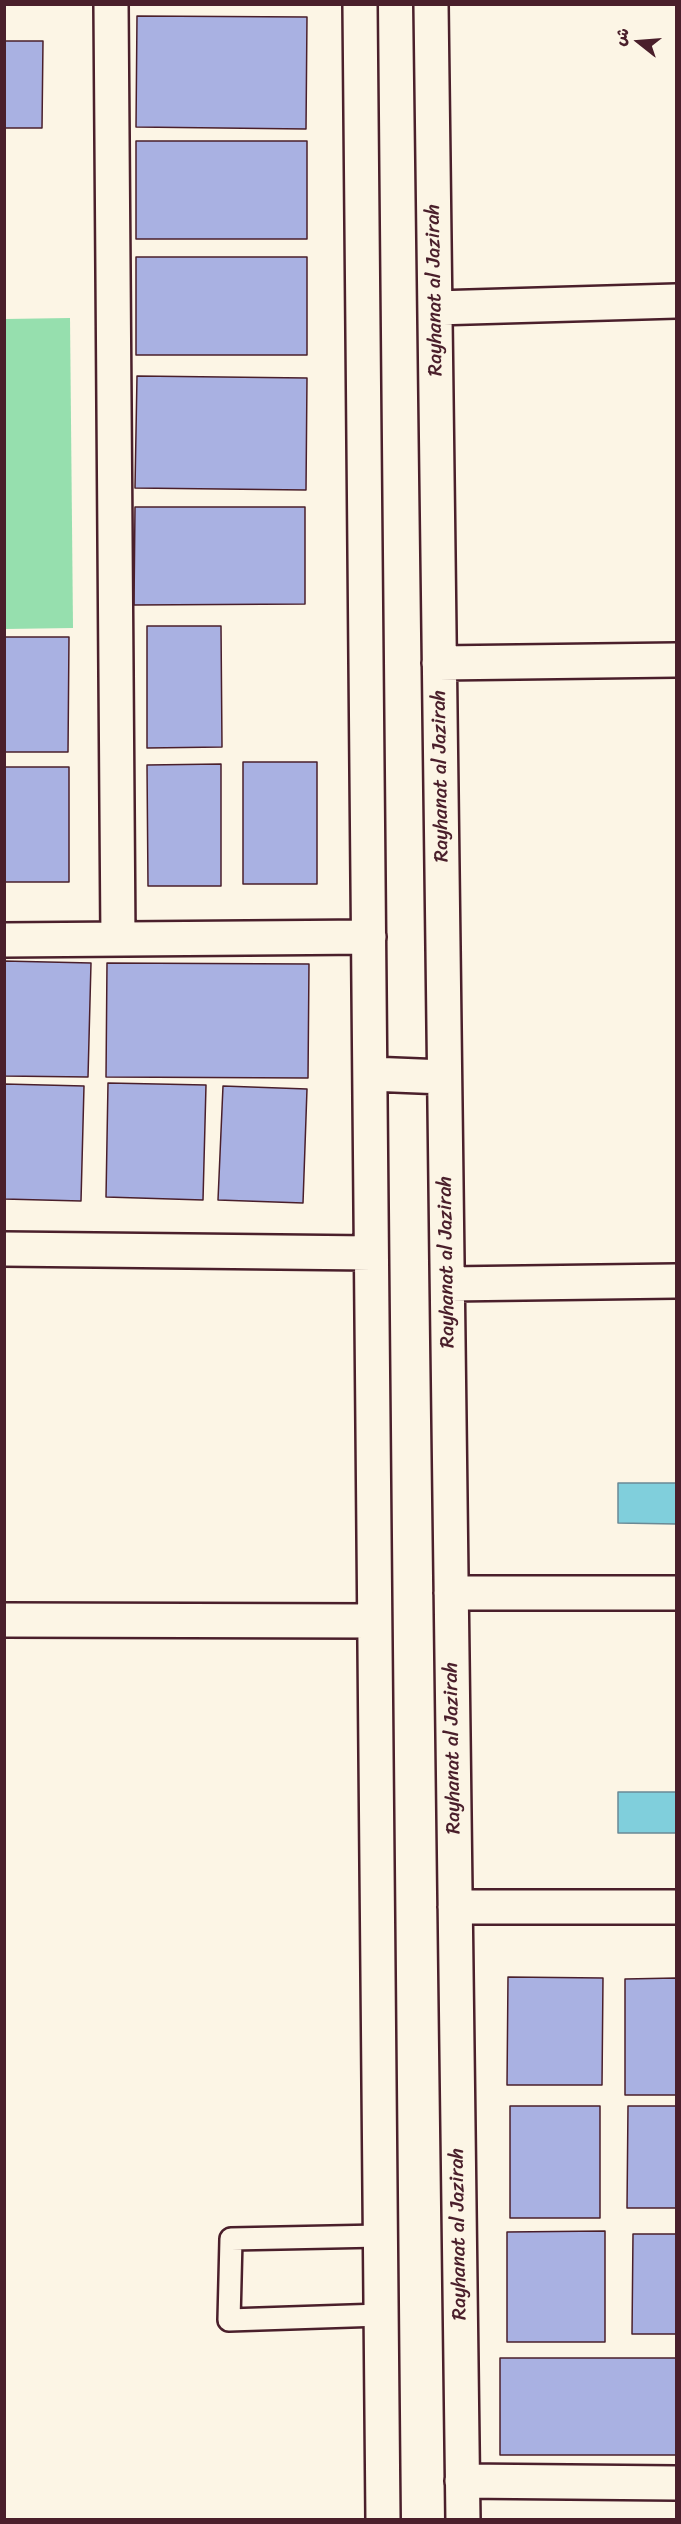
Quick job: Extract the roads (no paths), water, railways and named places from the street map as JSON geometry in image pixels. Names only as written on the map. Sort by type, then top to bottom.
[{"type":"street","points":[[111,4],[118,939]]},
{"type":"street","points":[[360,4],[383,2520]]},
{"type":"street","name":"Rayhanat al Jazirah","points":[[431,4],[463,2520]]},
{"type":"street","points":[[435,308],[676,301]]},
{"type":"street","points":[[439,663],[676,660]]},
{"type":"street","points":[[4,940],[369,937]]},
{"type":"street","points":[[370,1074],[444,1077]]},
{"type":"street","points":[[4,1249],[371,1253]]},
{"type":"street","points":[[448,1284],[676,1281]]},
{"type":"street","points":[[451,1593],[676,1593]]},
{"type":"street","points":[[4,1620],[375,1622]]},
{"type":"street","points":[[455,1907],[676,1906]]},
{"type":"street","points":[[462,2481],[676,2483]]},
{"type":"lane","points":[[380,2236],[231,2239],[229,2320],[381,2315]]},
{"type":"water","points":[[618,1483],[676,1483],[676,1524],[618,1523]]},
{"type":"water","points":[[618,1792],[676,1792],[676,1833],[618,1833]]}]
